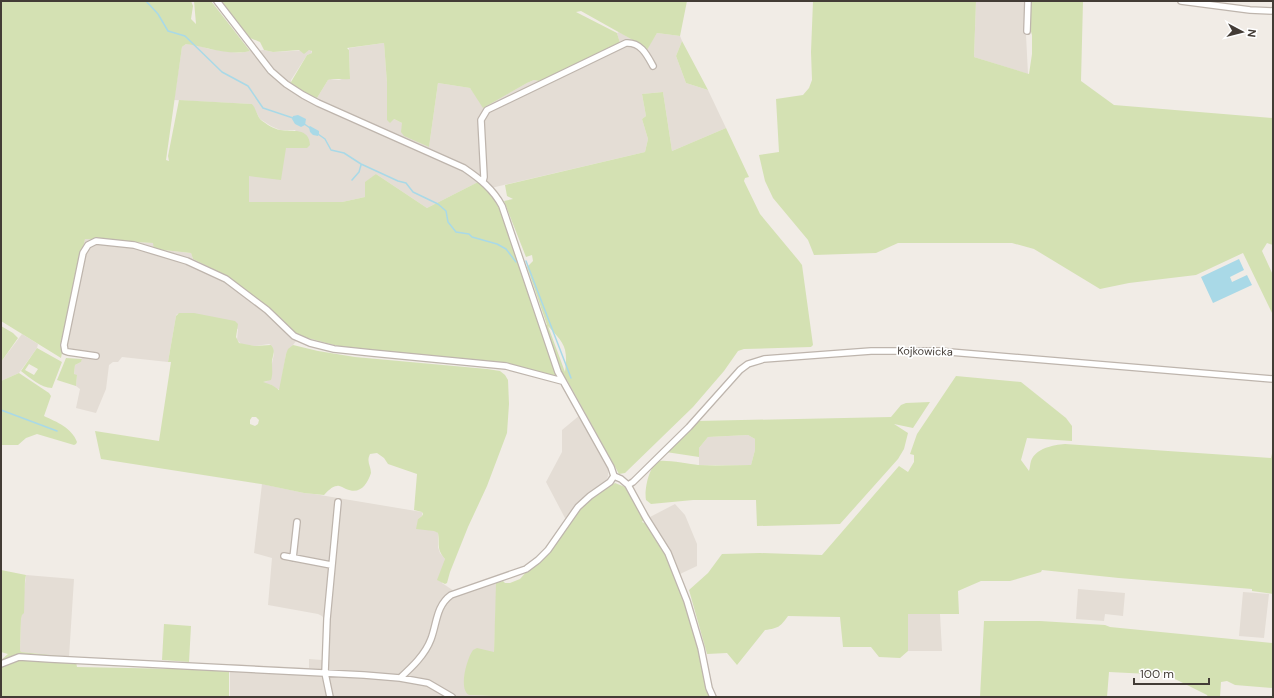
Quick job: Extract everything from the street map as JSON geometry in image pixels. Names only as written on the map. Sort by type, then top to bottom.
[{"type":"street","points":[[217,1],[271,71],[286,84],[318,103],[464,168],[483,181],[492,191],[502,206],[562,381],[611,467],[614,476],[621,479],[628,485],[646,518],[668,553],[687,601],[701,648],[709,688],[713,697]]},
{"type":"street","points":[[1027,31],[1028,1]]},
{"type":"street","points":[[1181,1],[1250,10],[1273,11]]},
{"type":"street","points":[[483,181],[482,120],[487,110],[626,43],[634,43],[643,49],[653,66]]},
{"type":"street","points":[[96,356],[65,351],[64,345],[83,253],[88,245],[96,241],[134,245],[187,261],[226,280],[267,310],[294,336],[310,344],[334,349],[506,366],[562,381]]},
{"type":"street","name":"Kojkowicka","points":[[628,485],[633,482],[689,427],[740,370],[748,364],[764,359],[871,351],[938,351],[1273,379]]},
{"type":"street","points":[[400,678],[423,654],[431,640],[437,615],[446,599],[451,595],[526,569],[548,550],[578,507],[590,496],[610,482],[614,476]]},
{"type":"street","points":[[330,697],[325,673],[327,619],[338,502]]},
{"type":"street","points":[[293,558],[297,522]]},
{"type":"street","points":[[284,556],[331,565]]},
{"type":"street","points":[[1,664],[19,656],[50,659],[400,678],[428,683],[452,697]]},
{"type":"shaded area","points":[[976,1],[1026,1],[1026,23],[1024,29],[1026,35],[1028,74],[974,57]]},
{"type":"shaded area","points":[[619,32],[638,43],[646,50],[657,33],[680,36],[682,41],[676,56],[686,83],[708,90],[726,128],[672,151],[663,92],[642,94],[646,116],[642,119],[648,139],[645,152],[487,189],[478,182],[427,208],[376,174],[365,197],[342,202],[249,202],[249,176],[286,148],[307,148],[295,130],[280,130],[271,126],[260,119],[252,104],[174,100],[182,47],[186,44],[239,53],[264,50],[273,52],[311,50],[312,53],[307,55],[291,80],[291,84],[317,98],[328,80],[339,80],[350,76],[349,48],[384,43],[387,83],[387,120],[394,119],[402,123],[404,134],[429,147],[438,83],[470,88],[484,107],[527,83],[534,80],[539,81],[620,43],[617,33]]},
{"type":"shaded area","points":[[85,239],[154,243],[154,249],[191,253],[193,259],[207,266],[259,300],[300,336],[286,354],[280,389],[276,389],[272,385],[263,383],[268,381],[274,354],[271,345],[255,346],[241,344],[237,340],[238,329],[184,313],[177,314],[176,316],[168,362],[122,357],[118,362],[113,362],[109,365],[106,389],[96,413],[76,408],[80,389],[76,386],[77,375],[74,375],[75,365],[81,362],[82,356],[62,354]]},
{"type":"shaded area","points":[[22,334],[38,344],[37,348],[19,373],[1,381],[1,362]]},
{"type":"shaded area","points":[[580,415],[608,467],[608,476],[603,484],[586,496],[578,504],[566,520],[546,482],[562,452],[562,430]]},
{"type":"shaded area","points":[[748,435],[755,439],[755,450],[751,465],[699,465],[699,448],[708,437]]},
{"type":"shaded area","points":[[262,484],[304,493],[422,512],[422,516],[418,519],[438,533],[438,547],[440,553],[445,559],[442,583],[454,591],[497,577],[494,652],[467,668],[465,672],[469,695],[495,697],[230,697],[230,664],[309,668],[309,659],[322,660],[324,619],[322,616],[268,605],[272,558],[254,553]]},
{"type":"shaded area","points":[[675,504],[685,515],[697,544],[697,566],[680,574],[674,558],[650,517]]},
{"type":"shaded area","points":[[26,575],[74,579],[69,657],[21,652],[21,619]]},
{"type":"shaded area","points":[[1078,589],[1125,593],[1123,616],[1105,614],[1104,621],[1076,619]]},
{"type":"shaded area","points":[[1243,592],[1269,594],[1264,638],[1239,636]]},
{"type":"shaded area","points":[[908,614],[940,614],[942,651],[908,651]]},
{"type":"green space","points":[[1,1],[191,1],[193,6],[191,19],[196,24],[194,1],[211,1],[250,51],[226,52],[186,44],[182,47],[166,160],[169,161],[168,156],[179,100],[252,104],[263,122],[278,129],[303,133],[307,135],[310,145],[307,148],[286,148],[281,180],[249,176],[249,202],[342,202],[365,197],[365,182],[376,174],[427,208],[478,182],[487,189],[499,208],[511,237],[537,320],[547,325],[527,267],[533,261],[532,255],[526,257],[504,201],[513,199],[507,196],[505,185],[645,152],[648,139],[642,119],[646,116],[642,94],[663,92],[672,151],[726,128],[749,177],[745,178],[744,181],[760,214],[802,265],[813,345],[811,347],[744,349],[738,351],[724,371],[693,407],[625,473],[619,474],[567,380],[565,380],[560,368],[556,375],[552,377],[478,361],[338,346],[300,336],[259,300],[207,266],[193,259],[191,253],[154,249],[153,243],[85,239],[61,358],[1,321]],"holes":[[[548,326],[564,347],[566,357],[565,372]]]},
{"type":"green space","points":[[221,1],[687,1],[680,36],[657,33],[647,50],[638,43],[581,11],[576,12],[617,33],[620,43],[574,66],[539,81],[534,80],[527,83],[483,108],[470,88],[438,83],[429,147],[404,136],[401,132],[402,123],[394,119],[390,123],[387,120],[387,83],[384,43],[347,48],[349,50],[350,79],[328,80],[317,98],[291,84],[307,55],[312,53],[312,51],[309,50],[304,54],[299,50],[273,52],[264,50],[260,42],[250,38]]},
{"type":"green space","points":[[813,1],[976,1],[974,57],[1029,74],[1032,54],[1032,35],[1028,21],[1029,1],[1083,1],[1081,81],[1114,105],[1273,118],[1273,245],[1267,243],[1262,251],[1273,275],[1273,315],[1243,253],[1196,275],[1129,283],[1100,289],[1034,249],[1012,243],[898,243],[876,253],[814,255],[808,240],[773,198],[765,181],[759,155],[779,152],[776,99],[803,95],[809,88],[812,80],[811,52]]},
{"type":"green space","points":[[682,41],[708,90],[686,83],[676,56]]},
{"type":"green space","points":[[179,313],[194,313],[235,321],[238,324],[236,337],[239,343],[255,346],[271,345],[274,350],[272,361],[272,378],[271,380],[263,382],[272,385],[279,390],[286,354],[288,349],[293,345],[355,357],[487,369],[500,371],[505,375],[508,380],[509,404],[507,433],[487,486],[468,527],[450,572],[447,583],[445,584],[437,580],[445,559],[439,549],[438,533],[434,531],[416,529],[418,519],[423,514],[422,512],[414,510],[417,474],[388,464],[384,458],[377,453],[370,454],[369,462],[371,473],[362,488],[351,491],[335,486],[324,495],[304,493],[261,484],[101,459],[95,431],[159,441],[171,362],[168,362],[176,316]],"holes":[[[252,417],[256,417],[259,420],[258,424],[255,426],[250,424]]]},
{"type":"green space","points":[[1,326],[13,333],[18,338],[1,362]]},
{"type":"green space","points":[[37,348],[62,362],[52,388],[39,384],[21,371]],"holes":[[[29,364],[38,369],[34,375],[25,370]]]},
{"type":"green space","points":[[66,358],[82,359],[81,362],[75,365],[74,374],[77,375],[76,386],[57,380]]},
{"type":"green space","points":[[19,373],[49,393],[51,396],[44,416],[68,429],[75,437],[77,442],[76,444],[74,445],[37,434],[26,438],[18,445],[1,445],[1,381]]},
{"type":"green space","points":[[956,376],[1021,382],[1066,418],[1072,426],[1072,441],[1027,438],[1021,460],[1029,471],[1033,457],[1041,450],[1050,446],[1065,444],[1271,458],[1273,449],[1273,594],[1252,591],[1252,589],[1042,570],[1041,572],[1010,581],[981,581],[958,591],[959,614],[908,614],[908,651],[900,658],[879,657],[871,647],[843,647],[840,617],[788,616],[779,626],[773,629],[765,630],[737,665],[727,653],[707,654],[689,590],[708,573],[722,554],[760,553],[822,555],[899,466],[908,472],[914,462],[914,455],[910,454],[917,434]]},
{"type":"green space","points":[[930,402],[913,428],[894,424],[908,433],[904,449],[898,459],[840,524],[757,526],[756,500],[693,500],[651,504],[646,500],[646,490],[650,472],[656,463],[660,461],[698,465],[751,465],[755,450],[755,439],[748,435],[708,437],[699,448],[699,457],[666,452],[697,421],[891,417],[901,405],[906,403]]},
{"type":"green space","points":[[615,483],[625,487],[645,518],[642,522],[650,525],[676,575],[697,641],[711,697],[495,697],[469,695],[464,687],[464,680],[466,666],[473,650],[477,648],[494,652],[496,583],[503,581],[505,583],[510,583],[520,579],[527,571],[546,557],[560,539],[574,515],[584,503]]},
{"type":"green space","points":[[1,570],[26,575],[24,613],[21,619],[21,652],[69,657],[70,662],[76,662],[77,667],[229,670],[229,697],[1,697],[1,660],[8,654],[1,652]]},
{"type":"green space","points":[[984,621],[1040,621],[1105,625],[1110,627],[1273,643],[1273,688],[1235,685],[1227,681],[1221,682],[1220,697],[1208,697],[1207,695],[1173,678],[1175,673],[1169,672],[1149,674],[1109,672],[1107,697],[980,697]]},
{"type":"green space","points":[[164,624],[191,626],[189,662],[162,660]]},
{"type":"water","points":[[298,115],[306,119],[305,125],[301,127],[295,124],[292,119],[293,116]]},
{"type":"water","points":[[310,126],[319,131],[318,136],[313,135],[310,132]]},
{"type":"water","points":[[1239,259],[1244,270],[1230,277],[1232,282],[1247,275],[1252,285],[1213,303],[1201,277]]},
{"type":"waterway","points":[[146,1],[158,14],[168,31],[185,36],[222,72],[248,86],[263,108],[293,118]]},
{"type":"waterway","points":[[303,123],[310,128]]},
{"type":"waterway","points":[[318,134],[325,139],[331,150],[344,153],[361,164],[398,181],[406,183],[413,192],[438,204],[446,211],[448,222],[456,232],[469,234],[472,237],[497,244],[506,249],[516,262]]},
{"type":"waterway","points":[[352,180],[359,172],[361,165]]},
{"type":"waterway","points":[[526,261],[571,378]]},
{"type":"waterway","points":[[1,410],[57,431]]}]
